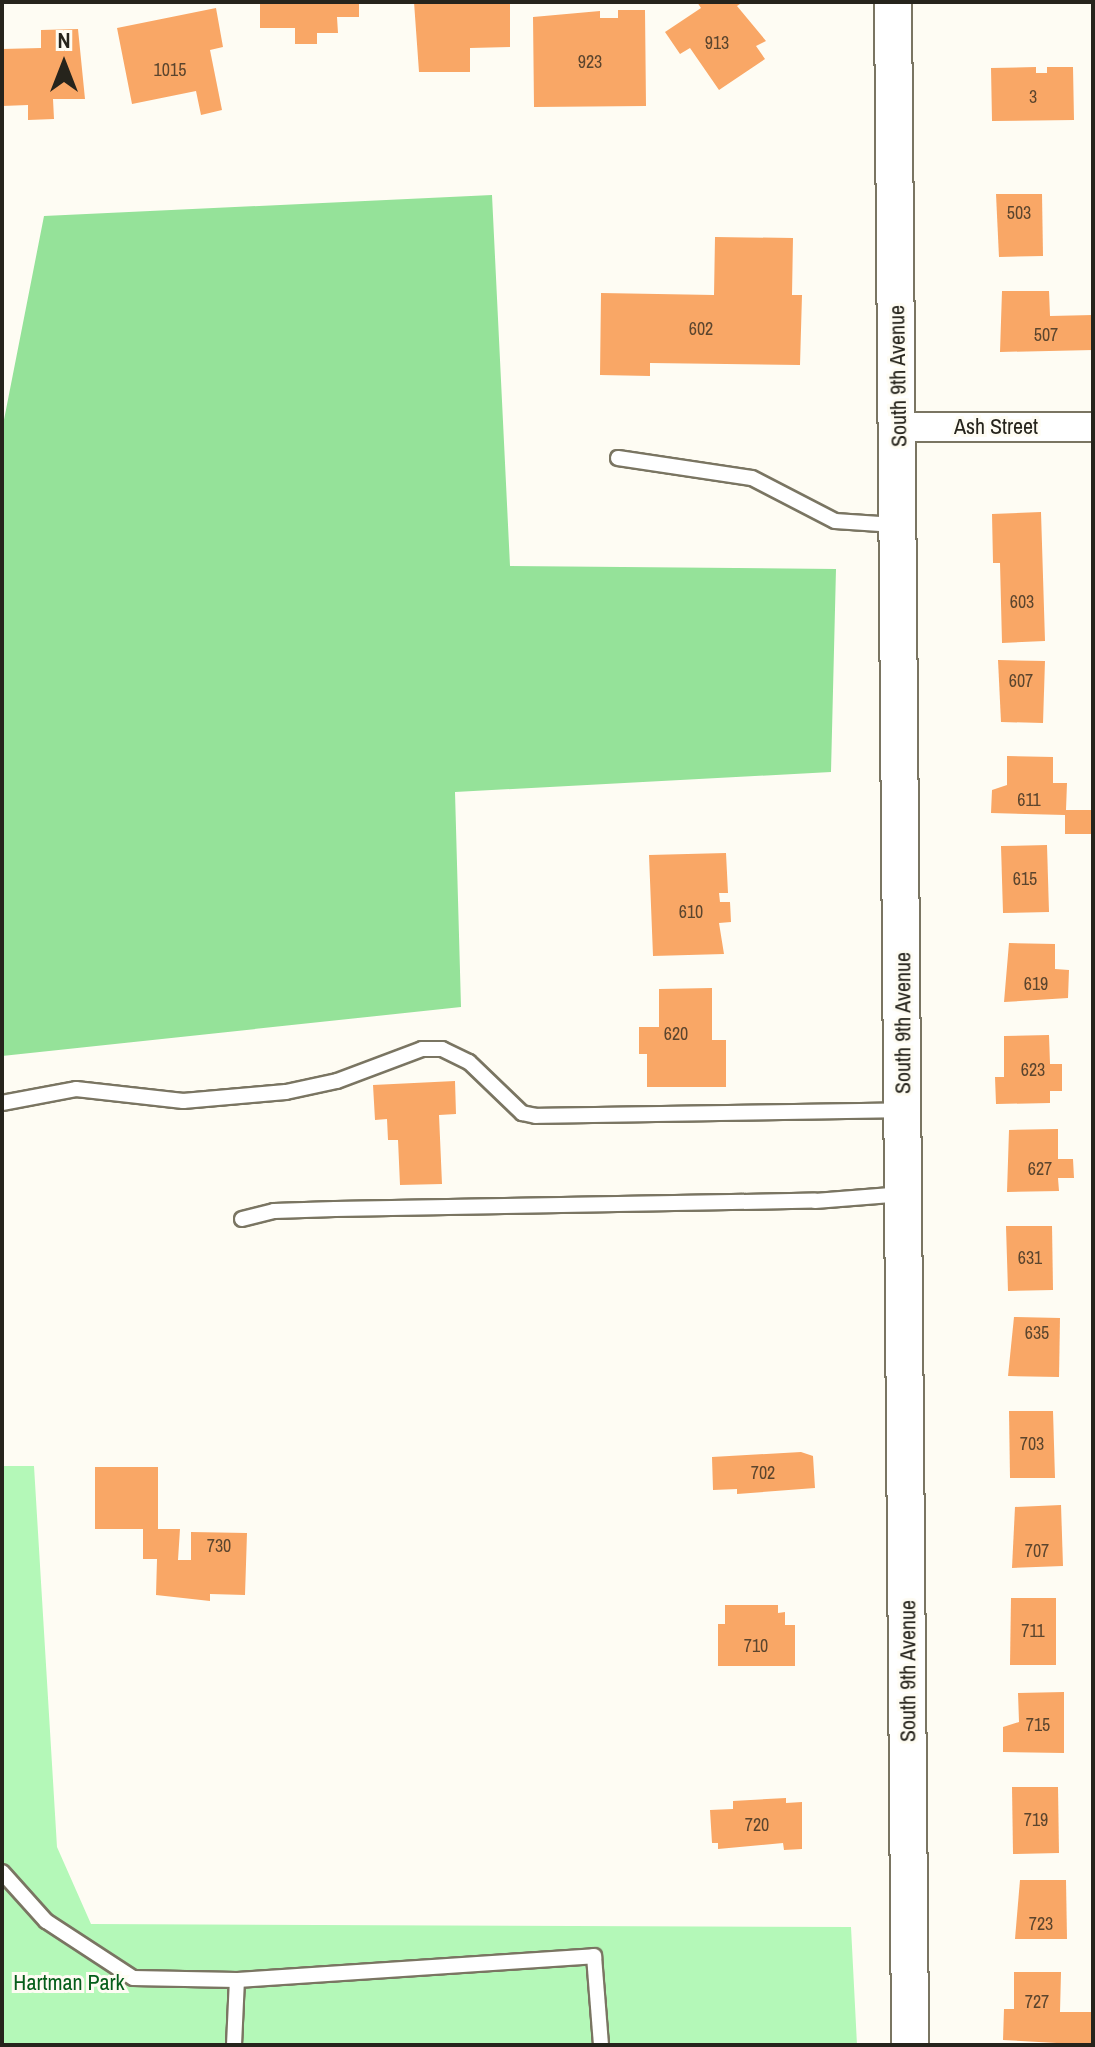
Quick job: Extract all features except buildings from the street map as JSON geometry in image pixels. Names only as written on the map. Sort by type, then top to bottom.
[{"type":"street","name":"South 9th Avenue","points":[[893,2],[900,525],[910,2045]]},
{"type":"street","name":"Ash Street","points":[[899,427],[1093,427]]},
{"type":"lane","points":[[618,458],[752,478],[835,521],[900,525]]},
{"type":"lane","points":[[2,1103],[76,1089],[183,1101],[286,1092],[337,1081],[422,1049],[442,1049],[469,1062],[522,1113],[536,1116],[904,1110]]},
{"type":"lane","points":[[242,1219],[274,1211],[815,1201],[904,1194]]},
{"type":"lane","points":[[2,1872],[46,1921],[133,1978],[237,1980],[594,1956],[601,2045]]},
{"type":"lane","points":[[234,2045],[237,1980]]},
{"type":"green space","points":[[492,195],[510,566],[836,569],[831,772],[455,792],[461,1007],[2,1056],[2,430],[44,216]]},
{"type":"green space","name":"Hartman Park","points":[[2,1466],[34,1466],[57,1847],[91,1924],[851,1927],[857,2045],[2,2045]]}]
